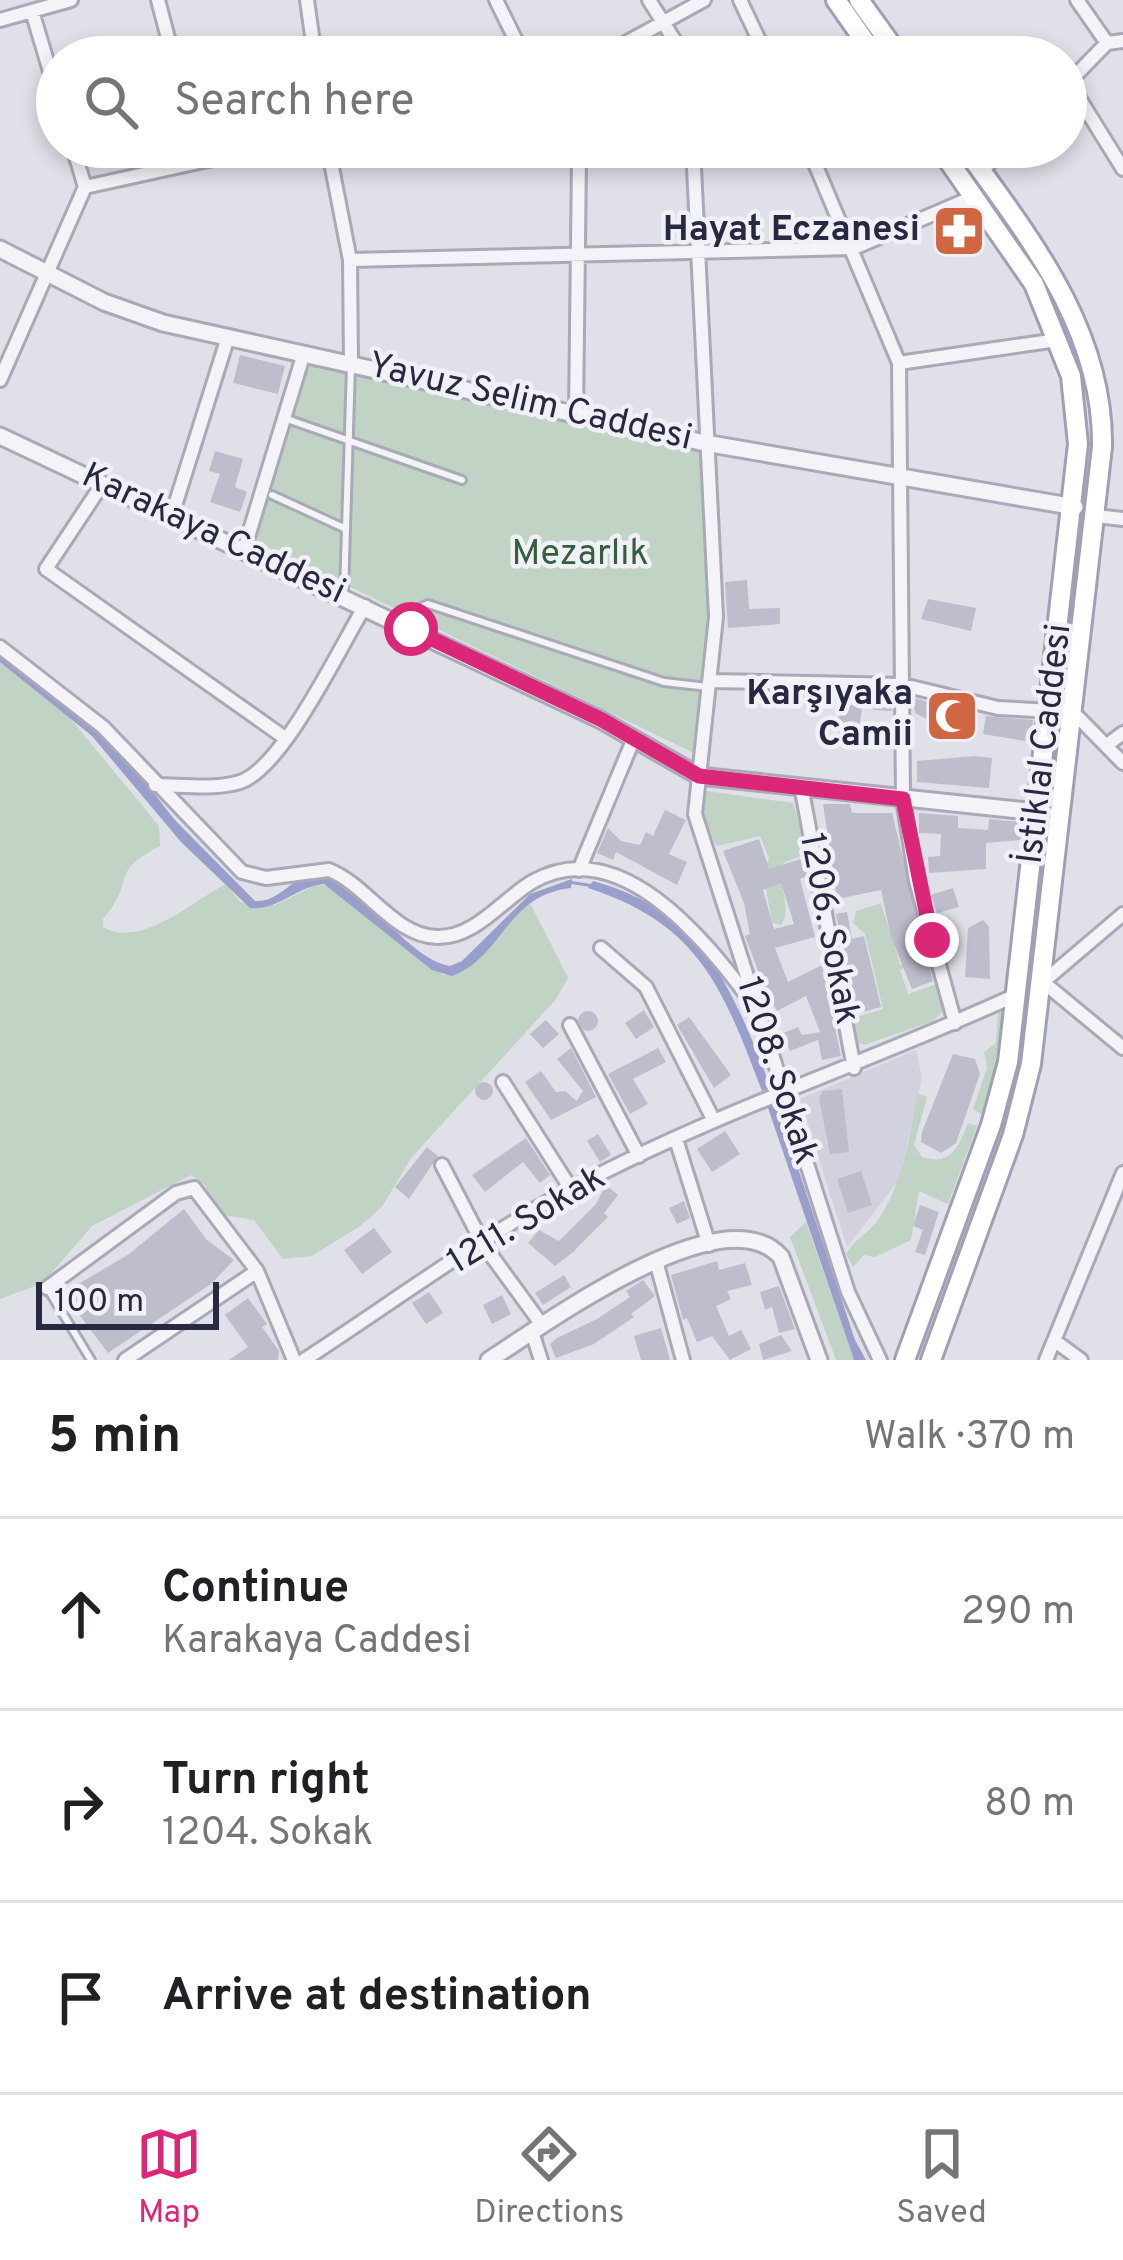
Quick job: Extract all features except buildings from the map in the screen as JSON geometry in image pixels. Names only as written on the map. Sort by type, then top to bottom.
[{"type":"main road","points":[[836,0],[861,36]]},
{"type":"main road","points":[[859,0],[884,36]]},
{"type":"main road","name":"İstiklal Caddesi","points":[[905,1360],[999,1100],[1018,994],[1075,507],[1078,444],[1071,376],[1034,284],[954,168]]},
{"type":"main road","name":"İstiklal Caddesi","points":[[931,1360],[1022,1108],[1043,982],[1103,429],[1091,361],[1059,286],[980,168]]},
{"type":"street","points":[[0,20],[71,0]]},
{"type":"street","points":[[158,0],[167,36]]},
{"type":"street","points":[[308,0],[312,36]]},
{"type":"street","points":[[496,0],[514,36]]},
{"type":"street","points":[[649,0],[673,36]]},
{"type":"street","points":[[641,36],[704,0]]},
{"type":"street","points":[[740,0],[756,36]]},
{"type":"street","points":[[1077,0],[1107,43]]},
{"type":"street","points":[[32,11],[39,36]]},
{"type":"street","points":[[1087,63],[1107,43],[1123,41]]},
{"type":"street","points":[[1087,114],[1123,169]]},
{"type":"street","points":[[0,380],[85,187],[79,168]]},
{"type":"street","points":[[85,187],[151,168]]},
{"type":"street","points":[[332,168],[350,260],[351,363]]},
{"type":"street","points":[[575,415],[579,168]]},
{"type":"street","name":"1208. Sokak","points":[[695,168],[702,252],[705,443],[716,578],[712,684],[699,776],[699,831],[855,1312],[880,1360]]},
{"type":"street","points":[[818,168],[899,363],[903,799],[916,881],[955,1023]]},
{"type":"street","points":[[982,171],[985,168]]},
{"type":"street","points":[[350,260],[854,248],[974,196]]},
{"type":"street","name":"Yavuz Selim Caddesi","points":[[0,249],[137,316],[705,443],[1075,507]]},
{"type":"street","points":[[172,515],[228,337]]},
{"type":"street","points":[[899,363],[1057,340]]},
{"type":"street","points":[[244,550],[304,353]]},
{"type":"street","name":"Karakaya Caddesi","points":[[0,436],[411,629],[634,738],[699,776],[1037,812]]},
{"type":"street","points":[[103,482],[46,569],[285,738]]},
{"type":"street","points":[[1096,516],[1123,519]]},
{"type":"street","points":[[155,785],[243,781],[285,738],[365,607]]},
{"type":"street","points":[[0,647],[103,727],[242,872],[266,878],[315,868],[336,872],[426,936],[461,932],[533,881],[579,870],[629,884],[691,926],[756,1008]]},
{"type":"street","points":[[712,684],[903,685],[998,708],[1073,712],[1123,763]]},
{"type":"street","points":[[1107,745],[1123,733]]},
{"type":"street","points":[[579,870],[634,738]]},
{"type":"street","name":"1206. Sokak","points":[[802,790],[854,1068]]},
{"type":"street","points":[[1123,914],[1043,982],[1123,1048]]},
{"type":"street","points":[[601,948],[646,987],[715,1121]]},
{"type":"street","name":"1211. Sokak","points":[[304,1360],[571,1189],[760,1101],[854,1068],[1018,994]]},
{"type":"street","points":[[570,1025],[639,1156]]},
{"type":"street","points":[[503,1082],[571,1189]]},
{"type":"street","points":[[676,1139],[710,1245]]},
{"type":"street","points":[[442,1166],[537,1329],[541,1360]]},
{"type":"street","points":[[1046,1360],[1123,1173]]},
{"type":"street","points":[[47,1288],[176,1193],[194,1188],[256,1271],[294,1360]]},
{"type":"street","points":[[1109,1210],[1123,1217]]},
{"type":"street","points":[[489,1360],[621,1276],[656,1261],[742,1238],[776,1251],[789,1270],[819,1360]]},
{"type":"street","points":[[656,1261],[683,1360]]},
{"type":"street","points":[[124,1360],[256,1271]]},
{"type":"street","points":[[1055,1341],[1081,1360]]},
{"type":"lane","points":[[344,597],[351,363]]},
{"type":"lane","points":[[284,418],[349,445],[462,480]]},
{"type":"lane","points":[[272,495],[346,530]]},
{"type":"lane","points":[[411,629],[419,608],[428,604],[664,682],[712,684]]},
{"type":"lane","points":[[47,1288],[91,1360]]},
{"type":"shaded area","points":[[916,1050],[922,1078],[899,1180],[847,1247],[800,1099]]},
{"type":"green space","name":"Mezarlık","points":[[309,362],[702,449],[712,623],[698,755],[255,541]]},
{"type":"green space","points":[[0,651],[51,695],[159,826],[160,846],[128,871],[103,927],[117,932],[149,928],[226,884],[240,902],[275,905],[317,884],[332,887],[444,975],[466,969],[529,901],[568,978],[556,999],[411,1158],[382,1207],[312,1256],[283,1259],[254,1220],[218,1214],[205,1185],[191,1175],[92,1226],[43,1283],[0,1299]]},
{"type":"green space","points":[[707,791],[793,803],[805,844],[803,855],[783,863],[786,911],[781,925],[772,923],[763,871],[769,858],[760,836],[717,846],[704,826],[700,797]]},
{"type":"green space","points":[[881,903],[900,965],[919,959],[900,970],[908,994],[937,984],[947,1007],[933,1021],[864,1045],[858,1042],[854,1018],[883,1009],[865,934],[853,923],[856,911]]},
{"type":"green space","points":[[1004,1010],[995,1078],[981,1114],[973,1109],[987,1068],[984,1052],[996,1043],[998,1013]]},
{"type":"green space","points":[[918,1094],[927,1097],[914,1145],[922,1157],[946,1157],[968,1123],[977,1126],[948,1204],[919,1191],[911,1240],[875,1257],[864,1255],[853,1267],[846,1254],[874,1225],[894,1191]]},
{"type":"green space","points":[[806,1222],[854,1360],[836,1360],[790,1237]]},
{"type":"water","points":[[0,649],[117,746],[174,819],[255,901],[272,898],[308,876],[333,879],[366,901],[415,948],[450,966],[462,961],[530,894],[572,879],[571,888],[532,902],[483,955],[452,976],[432,970],[324,884],[270,906],[250,908],[181,842],[92,736],[0,662]]},
{"type":"water","points":[[593,881],[631,894],[688,934],[727,987],[771,1088],[762,1091],[719,991],[682,941],[626,903],[588,888]]},
{"type":"water","points":[[776,1102],[855,1340],[866,1360],[854,1360],[767,1105]]},
{"type":"waterway","points":[[568,882],[594,886]]},
{"type":"place","name":"Hayat Eczanesi","points":[[959,231]]},
{"type":"place","name":"Karşıyaka Camii","points":[[952,716]]},
{"type":"route","points":[[411,629],[602,720],[699,776],[903,799],[909,849],[932,940]]}]
